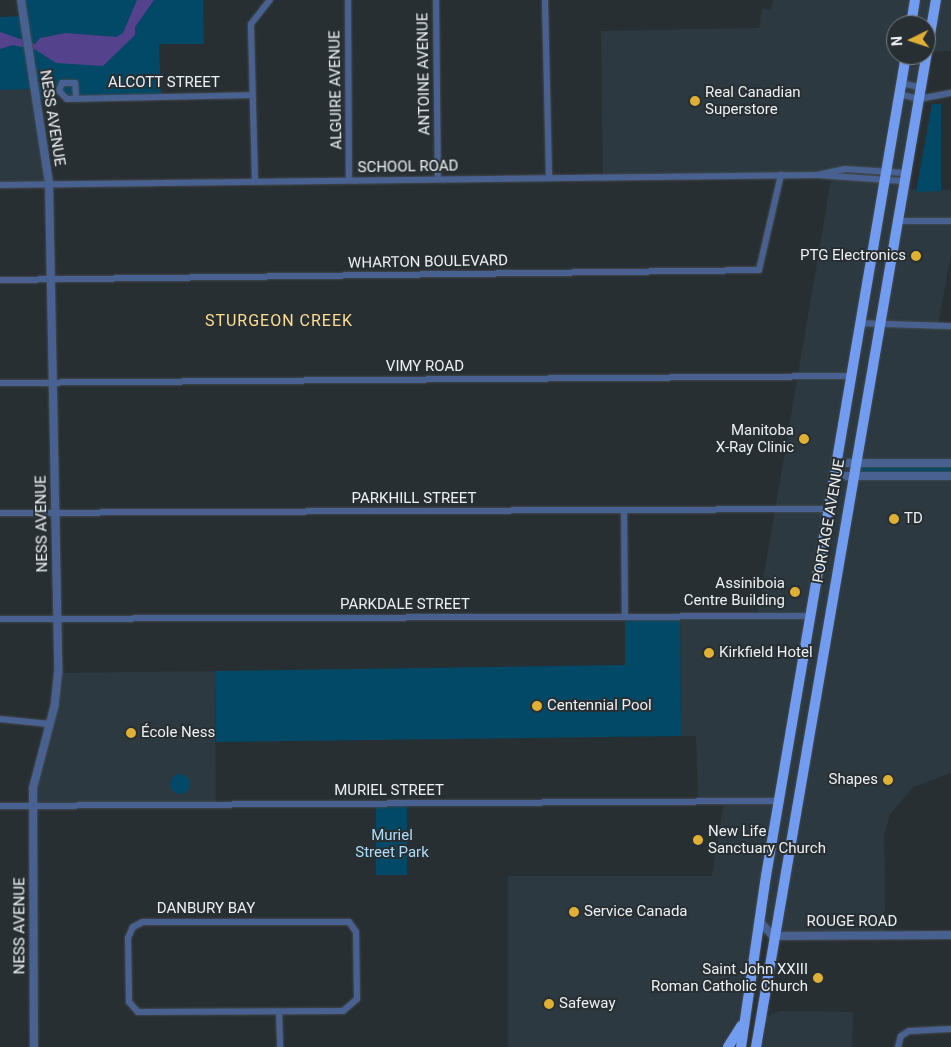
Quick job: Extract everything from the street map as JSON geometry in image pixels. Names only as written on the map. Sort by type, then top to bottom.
[{"type":"highway","points":[[913,15],[916,0]]},
{"type":"highway","name":"PORTAGE AVENUE","points":[[756,1047],[773,936],[854,463],[936,0]]},
{"type":"highway","name":"PORTAGE AVENUE","points":[[741,1047],[778,801],[904,65]]},
{"type":"highway","points":[[757,934],[770,957]]},
{"type":"highway","points":[[728,1047],[746,1016]]},
{"type":"street","name":"NESS AVENUE","points":[[21,0],[49,184],[50,382],[56,513],[58,688],[36,770],[34,806],[34,1047]]},
{"type":"street","points":[[255,181],[251,24],[270,0]]},
{"type":"street","name":"ALGUIRE AVENUE","points":[[348,0],[349,180]]},
{"type":"street","name":"ANTOINE AVENUE","points":[[436,0],[438,179]]},
{"type":"street","points":[[545,0],[548,177]]},
{"type":"street","points":[[901,83],[921,87],[932,93]]},
{"type":"street","points":[[899,94],[919,99],[932,93],[951,93]]},
{"type":"street","name":"ALCOTT STREET","points":[[76,96],[252,95]]},
{"type":"street","name":"SCHOOL ROAD","points":[[0,185],[817,175],[832,169],[885,173],[904,177]]},
{"type":"street","name":"WHARTON BOULEVARD","points":[[0,280],[759,270],[781,175]]},
{"type":"street","points":[[896,221],[951,221]]},
{"type":"street","points":[[860,323],[879,322],[951,326]]},
{"type":"street","name":"VIMY ROAD","points":[[0,382],[850,376]]},
{"type":"street","points":[[836,463],[951,464]]},
{"type":"street","points":[[834,476],[951,476]]},
{"type":"street","points":[[624,510],[625,617]]},
{"type":"street","name":"PARKHILL STREET","points":[[0,513],[828,510]]},
{"type":"street","name":"PARKDALE STREET","points":[[0,619],[810,616]]},
{"type":"street","points":[[0,719],[49,724]]},
{"type":"street","name":"MURIEL STREET","points":[[0,806],[778,801]]},
{"type":"street","points":[[759,921],[773,936]]},
{"type":"street","name":"DANBURY BAY","points":[[143,922],[349,922],[357,939],[354,1006],[343,1011],[279,1012],[135,1010],[129,997],[130,930],[143,922]]},
{"type":"street","name":"ROUGE ROAD","points":[[773,936],[951,935]]},
{"type":"street","points":[[279,1012],[280,1047]]},
{"type":"street","points":[[898,1047],[909,1030],[951,1029]]},
{"type":"shaded area","points":[[137,0],[154,0],[135,27],[135,35],[103,66],[56,63],[36,50],[13,45],[0,49],[0,32],[35,44],[40,38],[66,33],[117,37],[123,33]]},
{"type":"shaded area","points":[[773,0],[951,0],[951,51],[936,52],[936,15],[886,15],[886,65],[925,65],[902,189],[951,190],[951,254],[938,325],[951,326],[951,773],[913,787],[890,814],[884,835],[885,936],[773,936],[759,922],[741,1047],[508,1047],[508,876],[712,876],[724,802],[698,802],[696,736],[681,736],[680,617],[757,616],[831,180],[817,175],[603,176],[601,31],[759,28],[762,8],[771,10]]},
{"type":"shaded area","points":[[33,89],[49,184],[0,185],[0,90]]},
{"type":"shaded area","name":"École Ness","points":[[215,671],[216,805],[34,806],[58,673]]},
{"type":"shaded area","points":[[779,1011],[853,1012],[852,1047],[756,1047],[761,1019]]},
{"type":"green space","points":[[21,0],[203,0],[204,44],[159,44],[161,96],[70,99],[59,91],[48,91],[42,100],[33,89],[0,90],[0,17],[23,16]]},
{"type":"green space","points":[[932,104],[941,104],[941,191],[916,192]]},
{"type":"green space","points":[[854,463],[951,463],[951,476],[852,476]]},
{"type":"green space","points":[[625,617],[680,617],[681,736],[216,742],[215,671],[625,665]]},
{"type":"green space","points":[[180,774],[187,777],[190,784],[187,791],[180,794],[173,791],[170,784],[173,777]]},
{"type":"green space","name":"Muriel Street Park","points":[[376,804],[407,804],[407,875],[376,875]]},
{"type":"place","name":"Real Canadian Superstore","points":[[695,101]]},
{"type":"place","name":"PTG Electronics","points":[[916,256]]},
{"type":"place","name":"Manitoba X-Ray Clinic","points":[[804,439]]},
{"type":"place","name":"TD","points":[[894,519]]},
{"type":"place","name":"Assiniboia Centre Building","points":[[795,592]]},
{"type":"place","name":"Kirkfield Hotel","points":[[709,653]]},
{"type":"place","name":"Centennial Pool","points":[[537,706]]},
{"type":"place","name":"École Ness","points":[[131,733]]},
{"type":"place","name":"Shapes","points":[[888,780]]},
{"type":"place","name":"New Life Sanctuary Church","points":[[698,840]]},
{"type":"place","name":"Service Canada","points":[[574,912]]},
{"type":"place","name":"Saint John XXIII Roman Catholic Church","points":[[818,978]]},
{"type":"place","name":"Safeway","points":[[549,1004]]},
{"type":"district","name":"STURGEON CREEK","points":[[279,321]]}]
